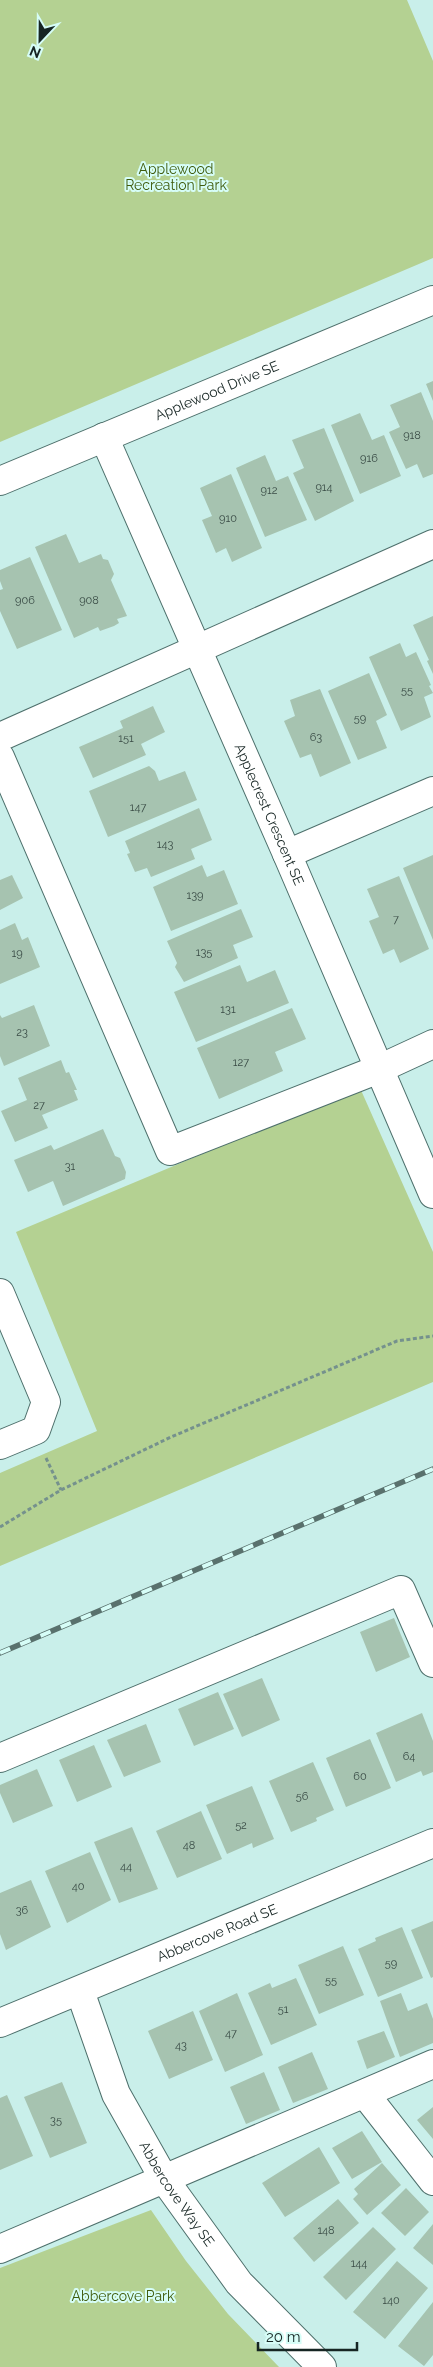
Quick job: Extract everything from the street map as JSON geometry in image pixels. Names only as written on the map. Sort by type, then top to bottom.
[{"type":"street","name":"Applewood Drive SE","points":[[0,481],[433,300]]},
{"type":"street","name":"Applecrest Crescent SE","points":[[104,437],[287,854],[433,1194]]},
{"type":"street","points":[[0,737],[433,544]]},
{"type":"street","points":[[0,757],[170,1151],[379,1069],[433,1044]]},
{"type":"street","points":[[287,854],[433,792]]},
{"type":"street","points":[[0,1293],[46,1402],[36,1430],[0,1445]]},
{"type":"street","points":[[0,1758],[401,1590],[433,1663]]},
{"type":"street","name":"Abbercove Road SE","points":[[0,2023],[433,1842]]},
{"type":"street","name":"Abbercove Way SE","points":[[80,1991],[116,2094],[164,2179],[239,2283],[322,2367]]},
{"type":"street","points":[[0,2249],[433,2064]]},
{"type":"street","points":[[365,2094],[433,2181]]},
{"type":"path","points":[[0,1527],[61,1490],[172,1437],[397,1341],[433,1336]]},
{"type":"green space","name":"Applewood Recreation Park","points":[[0,0],[407,0],[433,61],[433,258],[0,442]]},
{"type":"green space","points":[[360,1088],[433,1252],[433,1382],[0,1566],[0,1473],[97,1431],[16,1232]]},
{"type":"green space","name":"Abbercove Park","points":[[151,2210],[186,2261],[228,2314],[279,2367],[0,2367],[0,2268]]},
{"type":"building","points":[[433,381],[433,401],[426,384]]},
{"type":"building","points":[[421,392],[433,421],[433,474],[423,478],[417,464],[406,469],[389,432],[400,427],[390,405]]},
{"type":"building","points":[[360,413],[372,440],[384,435],[401,476],[360,494],[331,425]]},
{"type":"building","points":[[324,428],[354,501],[315,521],[293,473],[304,468],[292,440]]},
{"type":"building","points":[[265,455],[276,481],[288,476],[307,520],[265,537],[236,468]]},
{"type":"building","points":[[231,474],[262,548],[232,562],[226,548],[216,553],[202,520],[212,516],[200,488]]},
{"type":"building","points":[[66,534],[79,563],[101,554],[103,559],[108,560],[114,574],[111,580],[127,616],[117,619],[119,623],[114,626],[100,631],[98,627],[74,638],[35,547]]},
{"type":"building","points":[[30,557],[62,630],[17,649],[0,611],[0,590],[3,589],[0,581],[0,570]]},
{"type":"building","points":[[433,616],[433,674],[427,661],[429,660],[413,625]]},
{"type":"building","points":[[400,643],[406,657],[416,652],[433,693],[424,697],[431,717],[401,731],[369,657]]},
{"type":"building","points":[[369,673],[387,715],[376,721],[387,748],[358,760],[328,691]]},
{"type":"building","points":[[320,689],[351,763],[320,777],[311,754],[300,758],[284,721],[295,716],[290,700]]},
{"type":"building","points":[[153,706],[165,732],[141,744],[146,755],[93,778],[79,747],[123,728],[120,721]]},
{"type":"building","points":[[149,766],[155,771],[159,781],[185,771],[197,800],[108,837],[89,791]]},
{"type":"building","points":[[199,808],[212,840],[191,849],[195,859],[151,877],[147,868],[135,872],[127,854],[130,853],[125,841]]},
{"type":"building","points":[[433,855],[433,940],[403,868]]},
{"type":"building","points":[[202,865],[207,877],[224,870],[238,904],[171,931],[153,887]]},
{"type":"building","points":[[12,875],[23,898],[0,910],[0,880]]},
{"type":"building","points":[[399,876],[429,949],[400,963],[394,949],[383,954],[369,921],[379,917],[367,889]]},
{"type":"building","points":[[241,909],[253,937],[233,945],[238,958],[184,982],[175,967],[177,963],[167,941]]},
{"type":"building","points":[[15,923],[22,940],[28,937],[40,967],[0,984],[0,930]]},
{"type":"building","points":[[240,965],[247,982],[275,970],[289,1003],[196,1042],[174,992]]},
{"type":"building","points":[[34,1005],[50,1046],[4,1066],[0,1056],[0,1015],[2,1018]]},
{"type":"building","points":[[292,1008],[306,1039],[275,1052],[283,1071],[219,1099],[197,1048]]},
{"type":"building","points":[[61,1060],[66,1073],[69,1072],[77,1090],[74,1090],[78,1100],[42,1115],[48,1128],[15,1142],[1,1111],[27,1100],[18,1078]]},
{"type":"building","points":[[103,1129],[115,1156],[120,1158],[126,1172],[125,1179],[63,1206],[53,1181],[28,1192],[14,1160],[51,1145],[54,1150]]},
{"type":"building","points":[[394,1618],[410,1657],[376,1672],[360,1632]]},
{"type":"building","points":[[262,1678],[280,1720],[242,1737],[223,1694]]},
{"type":"building","points":[[218,1692],[234,1729],[194,1746],[178,1709]]},
{"type":"building","points":[[422,1713],[433,1741],[433,1772],[423,1776],[421,1771],[396,1782],[376,1733]]},
{"type":"building","points":[[146,1724],[161,1762],[124,1777],[107,1740]]},
{"type":"building","points":[[370,1739],[391,1788],[346,1807],[326,1758]]},
{"type":"building","points":[[94,1745],[112,1787],[77,1802],[59,1760]]},
{"type":"building","points":[[313,1762],[334,1810],[316,1818],[317,1821],[291,1832],[269,1781]]},
{"type":"building","points":[[37,1769],[53,1806],[13,1823],[0,1793],[0,1785]]},
{"type":"building","points":[[252,1786],[274,1839],[253,1848],[252,1843],[227,1854],[206,1805]]},
{"type":"building","points":[[201,1811],[222,1859],[177,1878],[156,1831]]},
{"type":"building","points":[[132,1827],[158,1889],[119,1903],[94,1842]]},
{"type":"building","points":[[90,1852],[111,1900],[67,1923],[45,1871]]},
{"type":"building","points":[[31,1880],[51,1927],[6,1950],[0,1934],[0,1893]]},
{"type":"building","points":[[433,1921],[433,1977],[431,1978],[411,1930]]},
{"type":"building","points":[[402,1927],[423,1978],[378,1997],[358,1949],[376,1941],[375,1938]]},
{"type":"building","points":[[343,1946],[364,1995],[319,2014],[298,1965]]},
{"type":"building","points":[[296,1978],[317,2025],[271,2045],[248,1993],[270,1983],[272,1988]]},
{"type":"building","points":[[237,1993],[263,2055],[225,2072],[199,2011]]},
{"type":"building","points":[[401,1993],[408,2011],[427,2003],[433,2019],[433,2043],[400,2057],[380,2001]]},
{"type":"building","points":[[193,2011],[213,2060],[169,2079],[148,2031]]},
{"type":"building","points":[[384,2031],[395,2057],[367,2069],[357,2041]]},
{"type":"building","points":[[312,2052],[328,2089],[293,2103],[278,2067]]},
{"type":"building","points":[[264,2072],[280,2110],[246,2124],[230,2087]]},
{"type":"building","points":[[62,2082],[87,2143],[50,2158],[24,2097]]},
{"type":"building","points":[[7,2095],[33,2156],[0,2170],[0,2098]]},
{"type":"building","points":[[433,2107],[433,2139],[417,2120]]},
{"type":"building","points":[[362,2131],[382,2162],[352,2179],[332,2148]]},
{"type":"building","points":[[319,2147],[340,2183],[285,2217],[262,2183]]},
{"type":"building","points":[[382,2163],[401,2185],[367,2215],[353,2199],[358,2194],[354,2189]]},
{"type":"building","points":[[406,2188],[429,2212],[405,2236],[381,2213]]},
{"type":"building","points":[[338,2199],[359,2223],[314,2262],[293,2238]]},
{"type":"building","points":[[433,2224],[433,2265],[413,2248]]},
{"type":"building","points":[[373,2227],[396,2249],[346,2300],[323,2277]]},
{"type":"building","points":[[397,2261],[428,2288],[385,2339],[353,2312]]},
{"type":"building","points":[[433,2302],[433,2355],[424,2366],[398,2346]]},
{"type":"railway","points":[[0,1653],[433,1469]]}]
